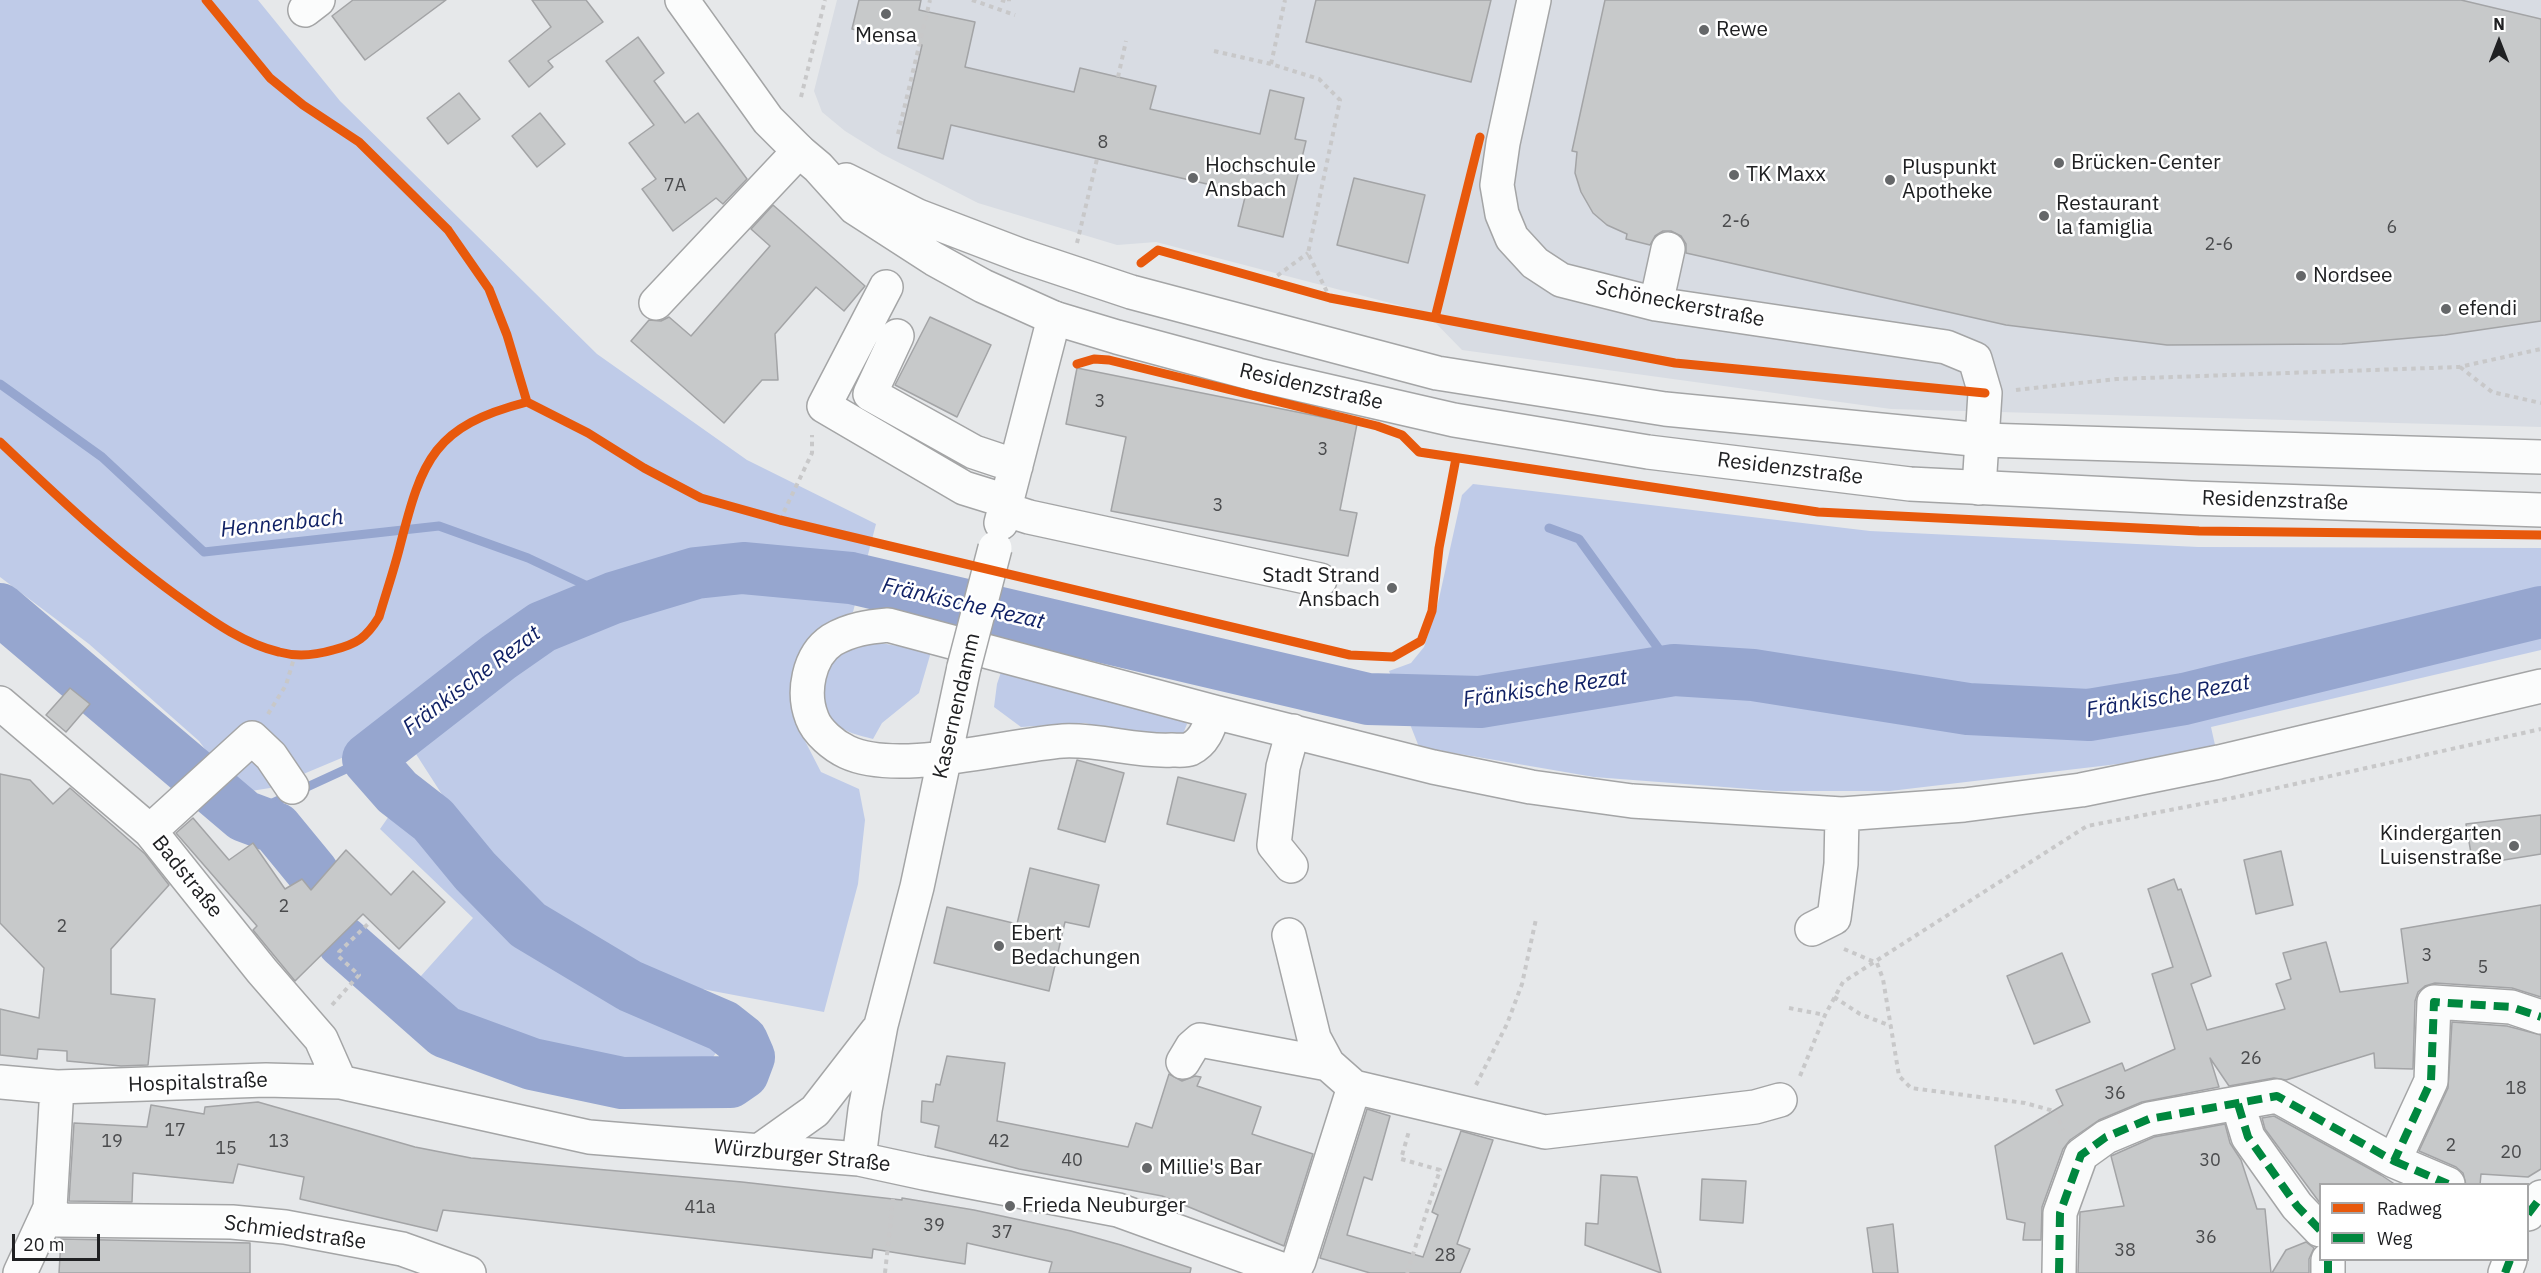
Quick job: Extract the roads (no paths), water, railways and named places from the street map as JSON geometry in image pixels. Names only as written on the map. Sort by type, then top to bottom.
[{"type":"street","name":"Residenzstraße","points":[[682,0],[768,120],[855,208],[934,259],[983,286],[1054,318],[1258,375],[1454,420],[1648,452],[1910,484],[2191,498],[2541,510]]},
{"type":"street","name":"Schöneckerstraße","points":[[1534,0],[1503,143],[1497,185],[1502,214],[1512,238],[1535,263],[1561,280],[1656,304],[1946,347],[1975,360],[1985,393],[1979,488]]},
{"type":"street","name":"Residenzstraße","points":[[808,159],[918,216],[1074,259],[1152,299],[1437,373],[1665,409],[1983,440],[2541,457]]},
{"type":"street","points":[[656,303],[808,159]]},
{"type":"street","points":[[1656,304],[1668,249]]},
{"type":"street","name":"Kasernendamm","points":[[859,1159],[865,1110],[881,1025],[917,887],[964,667],[1054,318],[1074,259]]},
{"type":"street","points":[[886,287],[824,406],[964,488],[1005,505],[1320,580]]},
{"type":"street","points":[[897,336],[870,394],[974,452],[1016,466]]},
{"type":"street","points":[[1214,712],[1205,736],[1189,750],[1148,752],[1105,744],[1065,741],[917,761],[877,760],[848,752],[827,739],[812,720],[806,690],[814,662],[830,642],[855,628],[888,625],[1214,712],[1433,767],[1531,787],[1632,801],[1842,814],[1964,805],[2081,790],[2219,762],[2541,686]]},
{"type":"street","name":"Badstraße","points":[[0,703],[150,831],[262,971],[321,1039],[340,1082]]},
{"type":"street","points":[[1291,866],[1274,845],[1282,767],[1293,731]]},
{"type":"street","points":[[150,831],[252,738],[271,756],[292,787]]},
{"type":"street","points":[[1812,929],[1834,918],[1841,864],[1842,814]]},
{"type":"street","points":[[1289,935],[1314,1038],[1328,1064],[1354,1087],[1545,1132],[1755,1107],[1780,1100]]},
{"type":"street","points":[[2394,1161],[2431,1081],[2434,1002],[2511,1007],[2541,1017]]},
{"type":"street","name":"Kasernendamm","points":[[759,1151],[815,1111],[881,1025]]},
{"type":"street","points":[[1183,1062],[1192,1047],[1200,1040],[1328,1064]]},
{"type":"street","name":"Hospitalstraße","points":[[0,1082],[57,1087],[266,1080],[340,1082]]},
{"type":"street","name":"Würzburger Straße","points":[[340,1082],[589,1137],[859,1159],[1118,1210],[1292,1273]]},
{"type":"street","points":[[20,1273],[50,1208],[57,1087]]},
{"type":"street","points":[[1292,1273],[1320,1196],[1354,1087]]},
{"type":"street","points":[[2059,1273],[2060,1214],[2081,1155],[2106,1137],[2149,1119],[2277,1096],[2394,1161],[2444,1183]]},
{"type":"street","points":[[2238,1104],[2247,1137],[2297,1206],[2319,1229]]},
{"type":"street","points":[[2529,1213],[2541,1197]]},
{"type":"street","name":"Schmiedstraße","points":[[50,1208],[59,1220],[232,1222],[285,1227],[402,1249],[469,1273]]},
{"type":"waterway","name":"Hennenbach","points":[[0,384],[102,457],[204,552],[439,526],[528,558],[613,598]]},
{"type":"waterway","points":[[1549,528],[1579,539],[1674,670]]},
{"type":"waterway","name":"Fränkische Rezat","points":[[343,942],[445,1032],[532,1064],[622,1083],[730,1082],[743,1073],[749,1057],[742,1041],[723,1026],[630,986],[528,925],[475,871],[433,820],[397,792],[368,759],[499,657],[542,627],[613,598],[696,573],[743,568],[851,578],[1368,699],[1480,702],[1674,670],[1753,675],[1968,709],[2089,715],[2184,699],[2541,612]]},
{"type":"waterway","name":"Fränkische Rezat","points":[[0,609],[244,816],[276,828],[313,873]]},
{"type":"waterway","points":[[244,816],[368,759]]},
{"type":"place","name":"Mensa","points":[[886,14]]},
{"type":"place","name":"Rewe","points":[[1704,30]]},
{"type":"place","name":"Brücken-Center","points":[[2059,163]]},
{"type":"place","name":"TK Maxx","points":[[1734,175]]},
{"type":"place","name":"Hochschule Ansbach","points":[[1193,178]]},
{"type":"place","name":"Pluspunkt Apotheke","points":[[1890,180]]},
{"type":"place","name":"Restaurant la famiglia","points":[[2044,216]]},
{"type":"place","name":"Nordsee","points":[[2301,276]]},
{"type":"place","name":"efendi","points":[[2446,309]]},
{"type":"place","name":"Stadt Strand Ansbach","points":[[1392,588]]},
{"type":"place","name":"Kindergarten Luisenstraße","points":[[2514,846]]},
{"type":"place","name":"Ebert Bedachungen","points":[[999,946]]},
{"type":"place","name":"Millie's Bar","points":[[1147,1168]]},
{"type":"place","name":"Frieda Neuburger","points":[[1010,1206]]}]
